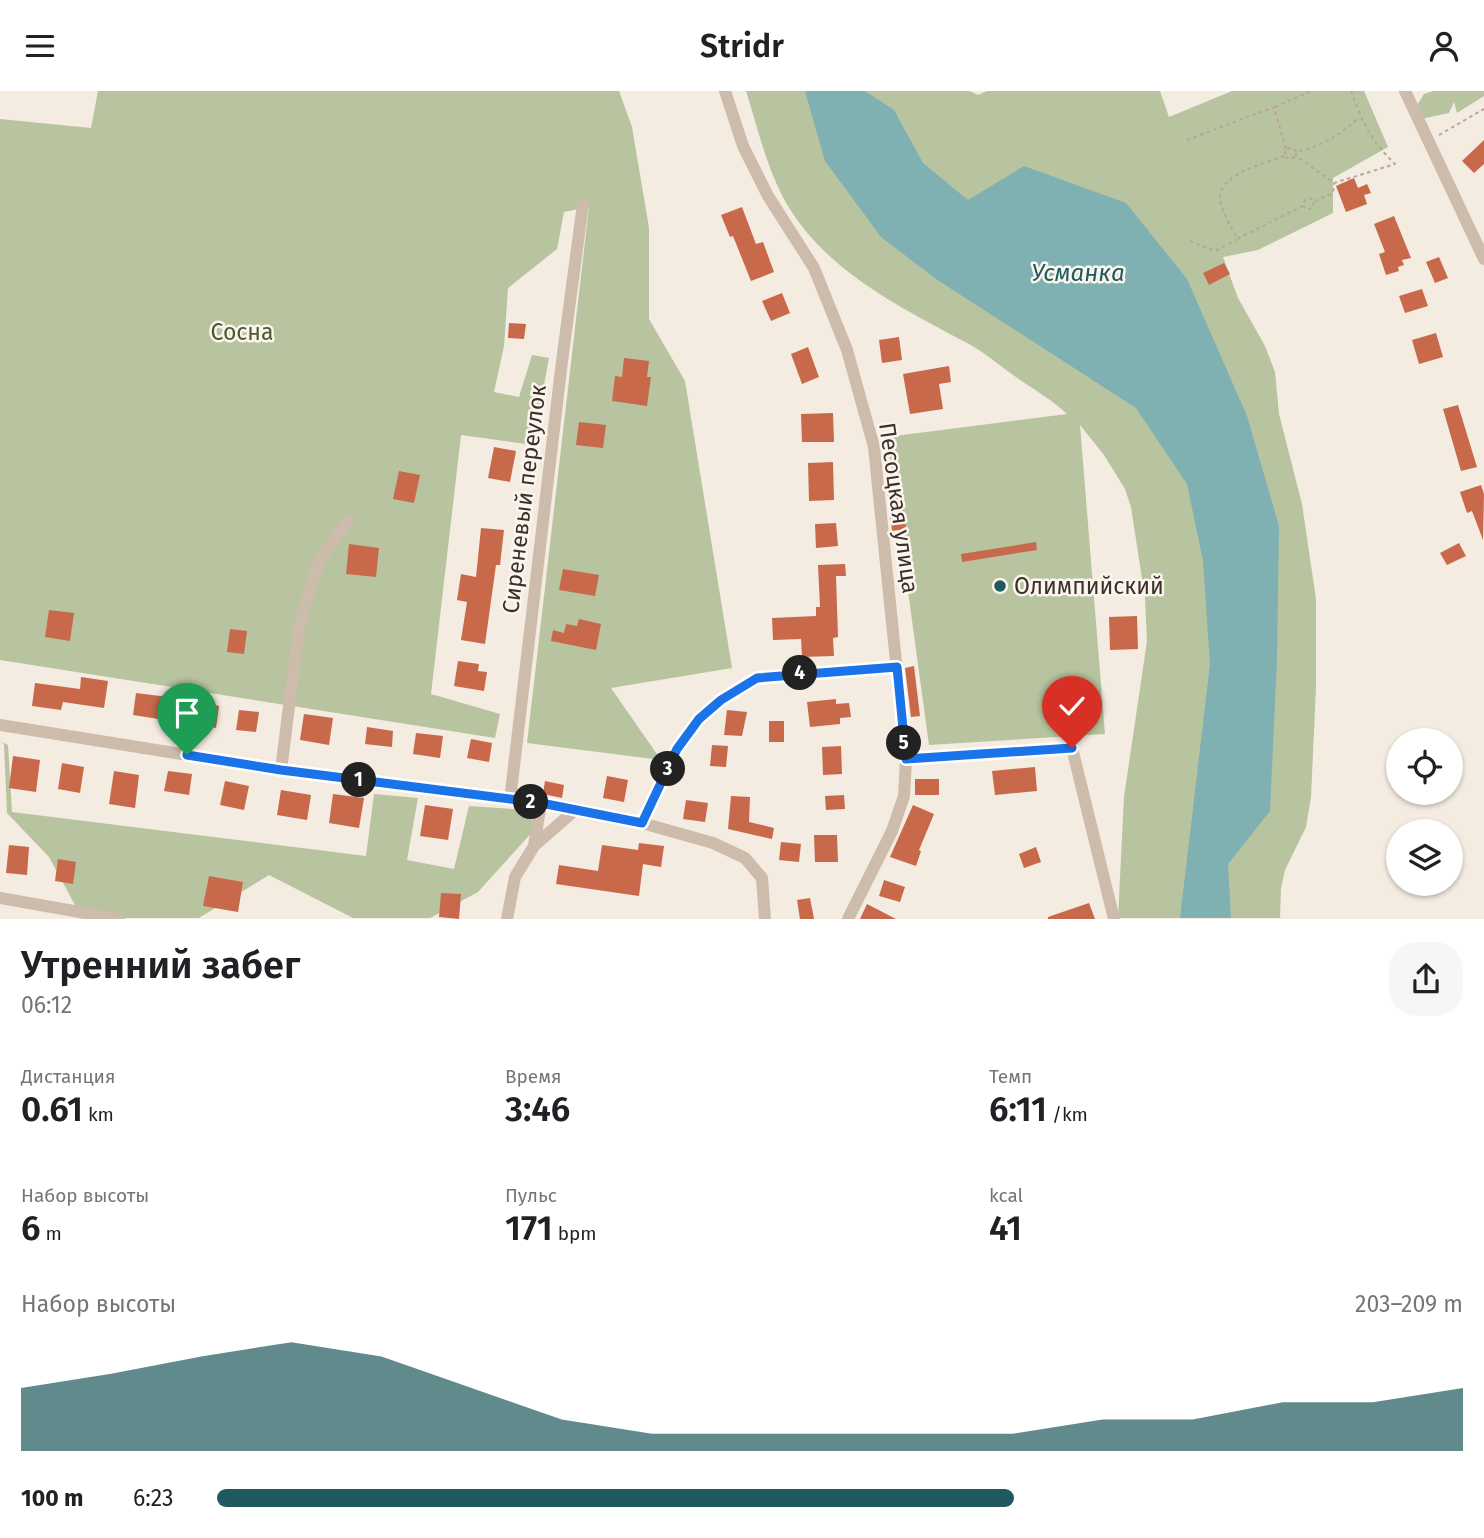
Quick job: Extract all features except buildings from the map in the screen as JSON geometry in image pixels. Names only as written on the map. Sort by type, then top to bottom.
[{"type":"street","name":"Песоцкая улица","points":[[725,91],[743,146],[768,195],[814,268],[846,350],[874,447],[906,759],[904,796],[892,831],[848,919]]},
{"type":"street","points":[[1405,91],[1484,260]]},
{"type":"street","name":"Сиреневый переулок","points":[[510,800],[583,204]]},
{"type":"street","points":[[281,770],[299,627],[319,560],[348,522]]},
{"type":"street","points":[[642,823],[677,749],[699,719],[721,700],[757,678],[897,667]]},
{"type":"street","points":[[0,725],[281,770],[541,803],[642,823],[713,843],[745,858],[762,878],[765,919]]},
{"type":"street","points":[[906,759],[1072,748],[1114,919]]},
{"type":"street","points":[[534,846],[541,803]]},
{"type":"street","points":[[650,806],[658,828]]},
{"type":"street","points":[[507,919],[515,877],[534,846],[575,810]]},
{"type":"street","points":[[0,898],[119,919]]},
{"type":"path","points":[[1187,140],[1311,91]]},
{"type":"path","points":[[1334,183],[1395,164],[1366,131],[1351,91]]},
{"type":"path","points":[[1274,107],[1286,149],[1284,156]]},
{"type":"path","points":[[1428,141],[1484,109]]},
{"type":"path","points":[[1237,239],[1221,205],[1222,188],[1238,173],[1284,156],[1290,159],[1339,136],[1360,117]]},
{"type":"path","points":[[1286,149],[1292,148],[1334,183]]},
{"type":"path","points":[[1314,201],[1333,193],[1334,183]]},
{"type":"path","points":[[1190,241],[1215,251],[1303,206],[1305,200],[1309,198],[1314,201]]},
{"type":"path","points":[[1303,206],[1309,209],[1313,207],[1314,201]]},
{"type":"green space","name":"Сосна","points":[[98,91],[619,91],[632,127],[649,228],[649,319],[685,381],[732,668],[611,688],[661,760],[527,743],[589,207],[564,212],[557,249],[508,288],[504,346],[494,392],[519,397],[532,355],[549,358],[533,445],[461,435],[431,694],[500,714],[495,738],[0,660],[0,119],[91,128]]},
{"type":"green space","points":[[746,91],[970,91],[978,95],[987,91],[1160,91],[1169,117],[1232,91],[1364,91],[1388,147],[1333,178],[1333,213],[1258,250],[1223,257],[1238,298],[1265,346],[1275,372],[1279,414],[1302,504],[1316,599],[1316,687],[1311,797],[1306,827],[1285,870],[1281,888],[1280,918],[1118,918],[1124,797],[1147,641],[1145,598],[1131,507],[1125,489],[1104,455],[1080,425],[1105,734],[929,745],[887,437],[1067,414],[980,351],[866,285],[821,248],[802,226],[778,188]]},
{"type":"green space","points":[[1433,91],[1484,91],[1484,96],[1457,113],[1454,102],[1449,113],[1421,119],[1416,107],[1424,94]]},
{"type":"green space","points":[[0,741],[8,745],[12,812],[366,856],[374,794],[418,798],[407,860],[454,869],[469,806],[528,810],[535,829],[478,892],[430,918],[353,918],[269,875],[199,918],[82,918],[49,857],[7,813],[4,744]]},
{"type":"water","name":"Усманка","points":[[805,91],[865,91],[894,110],[923,163],[968,200],[1024,166],[1126,203],[1187,279],[1247,416],[1279,526],[1277,660],[1270,811],[1228,864],[1231,918],[1180,918],[1210,664],[1203,561],[1187,484],[1136,408],[936,279],[881,237],[825,161]]},
{"type":"place","name":"Олимпийский","points":[[1000,586]]},
{"type":"route","points":[[187,755],[281,770],[541,803],[642,823],[677,749],[699,719],[721,700],[757,678],[817,671],[897,667],[906,759],[1072,748]]}]
